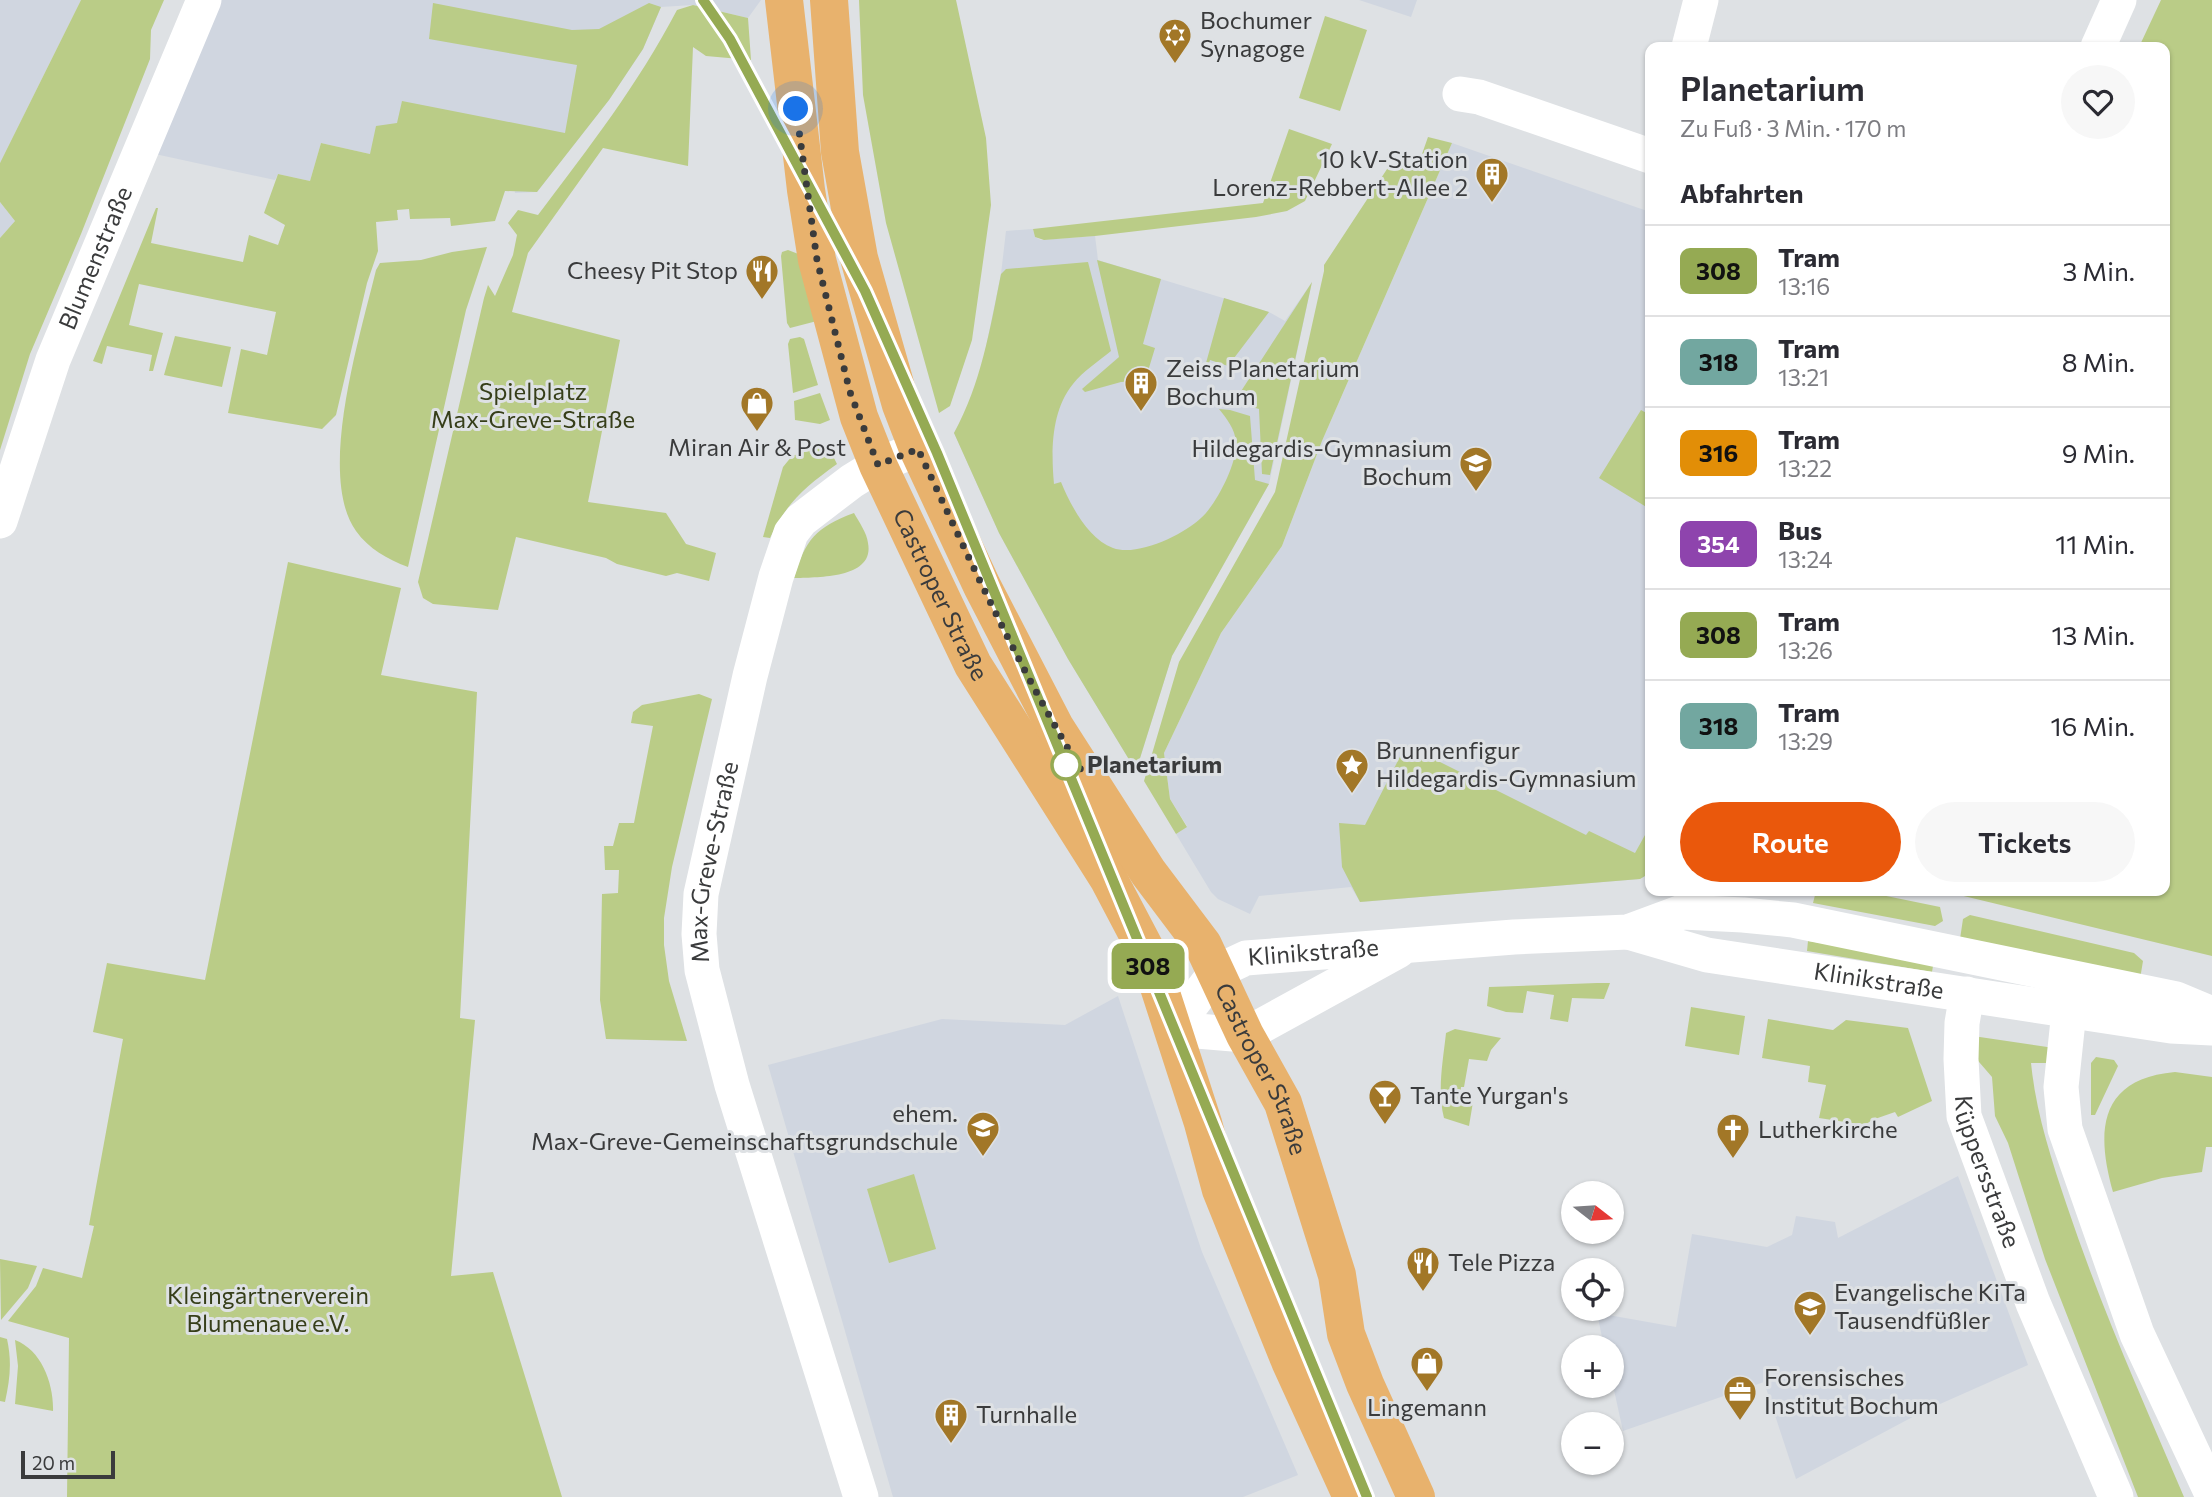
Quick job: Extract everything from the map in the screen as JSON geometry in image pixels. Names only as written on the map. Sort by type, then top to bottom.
[{"type":"main road","name":"Castroper Straße","points":[[784,0],[817,260],[850,392],[878,465],[973,665],[1102,868],[1149,956],[1203,1123],[1221,1190],[1290,1361],[1352,1497]]},
{"type":"main road","name":"Castroper Straße","points":[[830,0],[840,152],[859,258],[901,405],[918,449],[982,586],[1055,727],[1148,872],[1194,931],[1283,1103],[1338,1276],[1346,1334],[1365,1384],[1416,1497]]},
{"type":"street","name":"Blumenstraße","points":[[0,521],[53,360],[204,0]]},
{"type":"street","points":[[1690,42],[1701,0]]},
{"type":"street","points":[[2100,42],[2119,0]]},
{"type":"street","points":[[1460,94],[1479,97],[1645,154]]},
{"type":"street","name":"Max-Greve-Straße","points":[[861,1497],[732,1085],[702,970],[699,933],[701,894],[750,676],[781,558],[791,533],[801,520],[852,481],[878,465],[918,449]]},
{"type":"street","points":[[1685,902],[1700,954]]},
{"type":"street","name":"Klinikstraße","points":[[1628,932],[1685,902],[1742,903],[1793,920],[2176,999],[2212,1014]]},
{"type":"street","points":[[1700,954],[1742,903]]},
{"type":"street","name":"Klinikstraße","points":[[1173,1029],[1216,972],[1246,958],[1514,937],[1628,932],[1700,954],[2171,1026],[2212,1028]]},
{"type":"street","name":"Klinikstraße","points":[[1245,1034],[1408,946]]},
{"type":"street","name":"Klinikstraße","points":[[1967,994],[1997,963]]},
{"type":"street","points":[[2056,975],[2069,1010],[2061,1087],[2065,1129],[2137,1334],[2212,1494]]},
{"type":"street","name":"Küppersstraße","points":[[1967,994],[1962,1023],[1961,1059],[1964,1116],[2033,1303],[2116,1497]]},
{"type":"street","points":[[1173,1029],[1245,1034]]},
{"type":"shaded area","points":[[0,0],[81,0],[0,163]]},
{"type":"shaded area","points":[[220,0],[761,0],[748,18],[693,5],[661,7],[643,49],[609,100],[537,192],[515,193],[512,169],[370,154],[321,143],[310,181],[278,174],[275,180],[155,154]]},
{"type":"shaded area","points":[[1359,0],[1417,0],[1411,17]]},
{"type":"shaded area","name":"Hildegardis-Gymnasium Bochum","points":[[1452,143],[1645,210],[1645,876],[1640,879],[1360,902],[1351,887],[1259,896],[1250,914],[1218,899],[1211,892],[1176,834],[1187,826],[1170,799],[1164,753],[1221,633],[1282,546],[1322,441]]},
{"type":"shaded area","points":[[0,202],[15,221],[0,238]]},
{"type":"shaded area","points":[[1033,229],[1035,237],[1041,240],[1095,236],[1098,260],[1269,312],[1285,321],[1312,282],[1269,484],[1172,656],[1136,771],[1068,659],[999,533],[954,433],[969,406],[983,361],[1001,274],[1006,231]]},
{"type":"shaded area","name":"ehem. Max-Greve-Gemeinschaftsgrundschule","points":[[1118,996],[1202,1252],[1298,1475],[1243,1497],[893,1497],[768,1065],[942,1019],[1065,1025]]},
{"type":"shaded area","name":"Evangelische KiTa Tausendfüßler","points":[[1958,1176],[2028,1365],[1922,1412],[1796,1479],[1764,1382],[1624,1431],[1624,1412],[1619,1412],[1616,1398],[1624,1398],[1624,1335],[1602,1335],[1599,1321],[1624,1321],[1624,1318],[1676,1327],[1692,1234],[1767,1247],[1792,1235],[1796,1216],[1835,1222],[1838,1238]]},
{"type":"green space","points":[[81,0],[164,0],[151,30],[150,59],[30,354],[0,450],[0,238],[15,221],[0,202],[0,163]]},
{"type":"green space","points":[[859,0],[956,0],[986,138],[991,205],[972,340],[950,406],[939,413],[886,223],[863,95]]},
{"type":"green space","points":[[2161,0],[2212,0],[2212,956],[1964,896],[2170,896],[2170,42],[2141,42]]},
{"type":"green space","points":[[433,3],[572,30],[599,29],[649,3],[661,7],[643,49],[609,100],[537,192],[505,191],[495,221],[451,226],[450,218],[410,219],[409,209],[397,210],[398,220],[376,222],[378,251],[367,283],[336,415],[322,429],[228,413],[241,349],[267,355],[276,312],[139,284],[129,325],[163,333],[153,371],[149,371],[152,355],[107,346],[102,364],[93,361],[156,208],[151,243],[243,262],[249,235],[278,245],[285,225],[264,213],[278,174],[310,181],[321,143],[370,154],[376,126],[397,123],[402,101],[565,133],[577,65],[429,39]]},
{"type":"green space","name":"Spielplatz Max-Greve-Straße","points":[[693,5],[748,18],[751,60],[706,56],[693,47],[688,166],[603,148],[528,253],[512,312],[620,340],[588,502],[666,513],[686,544],[716,553],[709,581],[677,573],[666,576],[617,564],[606,558],[516,537],[498,610],[433,604],[423,598],[418,582],[484,298],[488,285],[495,296],[513,255],[517,235],[508,223],[518,210],[538,215],[629,90],[677,10]]},
{"type":"green space","points":[[1325,16],[1367,30],[1340,111],[1299,98]]},
{"type":"green space","points":[[1289,129],[1332,144],[1305,201],[1287,211],[1095,236],[1044,240],[1035,237],[1033,229],[1263,203]]},
{"type":"green space","points":[[1428,137],[1452,143],[1322,441],[1282,546],[1221,633],[1164,753],[1170,799],[1187,827],[1176,834],[1144,781],[1179,662],[1275,492],[1324,265],[1391,163],[1416,171]]},
{"type":"green space","points":[[487,247],[466,310],[408,567],[386,557],[367,543],[356,531],[345,506],[340,475],[341,440],[345,403],[361,329],[380,263],[421,260]]},
{"type":"green space","points":[[788,250],[801,255],[817,321],[790,328],[787,323],[781,256],[782,252]]},
{"type":"green space","points":[[1097,260],[1161,279],[1143,344],[1155,348],[1145,381],[1121,382],[1085,392],[1082,389],[1119,357]]},
{"type":"green space","points":[[1088,262],[1111,351],[1081,375],[1060,406],[1054,432],[1053,458],[1054,484],[1061,482],[1088,529],[1113,548],[1134,550],[1172,537],[1201,518],[1225,483],[1236,450],[1234,433],[1219,409],[1250,416],[1255,480],[1269,484],[1172,656],[1136,771],[1068,659],[999,533],[954,433],[978,376],[1001,274],[1006,269]]},
{"type":"green space","points":[[1312,282],[1270,475],[1262,474],[1259,409],[1234,402]]},
{"type":"green space","points":[[1224,298],[1269,312],[1228,366],[1210,360],[1206,363]]},
{"type":"green space","points":[[175,336],[231,347],[222,387],[164,375]]},
{"type":"green space","points":[[790,339],[804,339],[818,385],[793,393],[788,344]]},
{"type":"green space","points":[[820,393],[830,420],[820,424],[795,420],[794,401]]},
{"type":"green space","points":[[1641,410],[1645,412],[1645,506],[1599,478]]},
{"type":"green space","points":[[822,446],[831,452],[837,464],[798,496],[783,514],[770,538],[763,537],[783,467],[792,456]]},
{"type":"green space","points":[[854,513],[868,543],[868,555],[862,564],[842,574],[794,578],[803,554],[814,537],[830,524]]},
{"type":"green space","name":"Kleingärtnerverein Blumenaue e.V.","points":[[288,562],[401,588],[381,675],[477,692],[460,1018],[475,1020],[451,1276],[493,1272],[562,1497],[67,1497],[69,1338],[8,1321],[36,1286],[43,1268],[82,1278],[94,1226],[89,1225],[123,1039],[93,1032],[107,963],[205,980]]},
{"type":"green space","points":[[699,694],[712,699],[672,867],[664,918],[664,945],[669,981],[687,1041],[606,1039],[600,1000],[602,894],[618,893],[619,870],[605,870],[604,846],[613,846],[619,823],[634,823],[653,726],[631,723],[633,712],[642,705]]},
{"type":"green space","points":[[1406,745],[1586,835],[1589,831],[1635,853],[1645,835],[1645,876],[1640,879],[1360,902],[1342,867],[1339,823],[1365,825]]},
{"type":"green space","points":[[1815,896],[1886,896],[1940,907],[1943,921],[1935,926],[1813,903]]},
{"type":"green space","points":[[1970,915],[2134,953],[2143,961],[2140,979],[1960,939],[1963,919]]},
{"type":"green space","points":[[1808,941],[1934,960],[1932,972],[1807,951]]},
{"type":"green space","points":[[1610,983],[1604,999],[1572,998],[1568,1022],[1550,1019],[1554,995],[1527,991],[1523,1013],[1506,1012],[1487,1006],[1489,987]]},
{"type":"green space","points":[[1691,1007],[1745,1016],[1739,1055],[1685,1046]]},
{"type":"green space","points":[[1768,1019],[1833,1030],[1846,1020],[1908,1028],[1932,1101],[1898,1117],[1895,1112],[1865,1125],[1819,1118],[1826,1085],[1808,1082],[1810,1066],[1762,1058]]},
{"type":"green space","points":[[1455,1029],[1501,1038],[1491,1050],[1487,1061],[1469,1059],[1460,1097],[1462,1101],[1473,1102],[1469,1126],[1444,1118],[1442,1108],[1441,1076],[1446,1033]]},
{"type":"green space","points":[[1973,1036],[2054,1048],[2051,1063],[2031,1063],[2036,1100],[2050,1153],[2093,1280],[2184,1497],[2138,1497],[2045,1259],[2008,1143],[1995,1116],[1992,1077],[1973,1055]]},
{"type":"green space","points":[[2096,1057],[2114,1060],[2118,1066],[2095,1115],[2091,1115],[2091,1063]]},
{"type":"green space","points":[[2175,1072],[2212,1077],[2212,1147],[2206,1147],[2202,1172],[2162,1178],[2113,1192],[2105,1149],[2109,1112],[2117,1097],[2130,1085],[2150,1077]]},
{"type":"green space","points":[[914,1174],[936,1249],[889,1263],[867,1189]]},
{"type":"green space","points":[[0,1259],[37,1266],[28,1288],[1,1320]]},
{"type":"green space","points":[[0,1337],[7,1339],[9,1355],[5,1402],[0,1401]]},
{"type":"green space","points":[[15,1340],[39,1360],[49,1380],[53,1411],[15,1404],[18,1366]]},
{"type":"tram line","name":"308","points":[[703,0],[730,39],[865,291],[937,453],[1367,1497]]},
{"type":"place","name":"Bochumer Synagoge","points":[[1175,65]]},
{"type":"place","name":"10 kV-Station Lorenz-Rebbert-Allee 2","points":[[1492,204]]},
{"type":"place","name":"Cheesy Pit Stop","points":[[762,301]]},
{"type":"place","name":"Zeiss Planetarium Bochum","points":[[1141,413]]},
{"type":"place","name":"Miran Air & Post","points":[[757,433]]},
{"type":"place","name":"Hildegardis-Gymnasium Bochum","points":[[1476,493]]},
{"type":"place","name":"Planetarium","points":[[1066,765]]},
{"type":"place","name":"Brunnenfigur Hildegardis-Gymnasium","points":[[1352,795]]},
{"type":"place","name":"Tante Yurgan's","points":[[1385,1126]]},
{"type":"place","name":"ehem. Max-Greve-Gemeinschaftsgrundschule","points":[[983,1158]]},
{"type":"place","name":"Lutherkirche","points":[[1733,1160]]},
{"type":"place","name":"Tele Pizza","points":[[1423,1293]]},
{"type":"place","name":"Evangelische KiTa Tausendfüßler","points":[[1810,1337]]},
{"type":"place","name":"Lingemann","points":[[1427,1393]]},
{"type":"place","name":"Forensisches Institut Bochum","points":[[1740,1422]]},
{"type":"place","name":"Turnhalle","points":[[951,1445]]},
{"type":"route","points":[[796,109],[817,260],[850,392],[878,465],[918,449],[982,586],[1055,727],[1081,770],[1066,765]]}]
